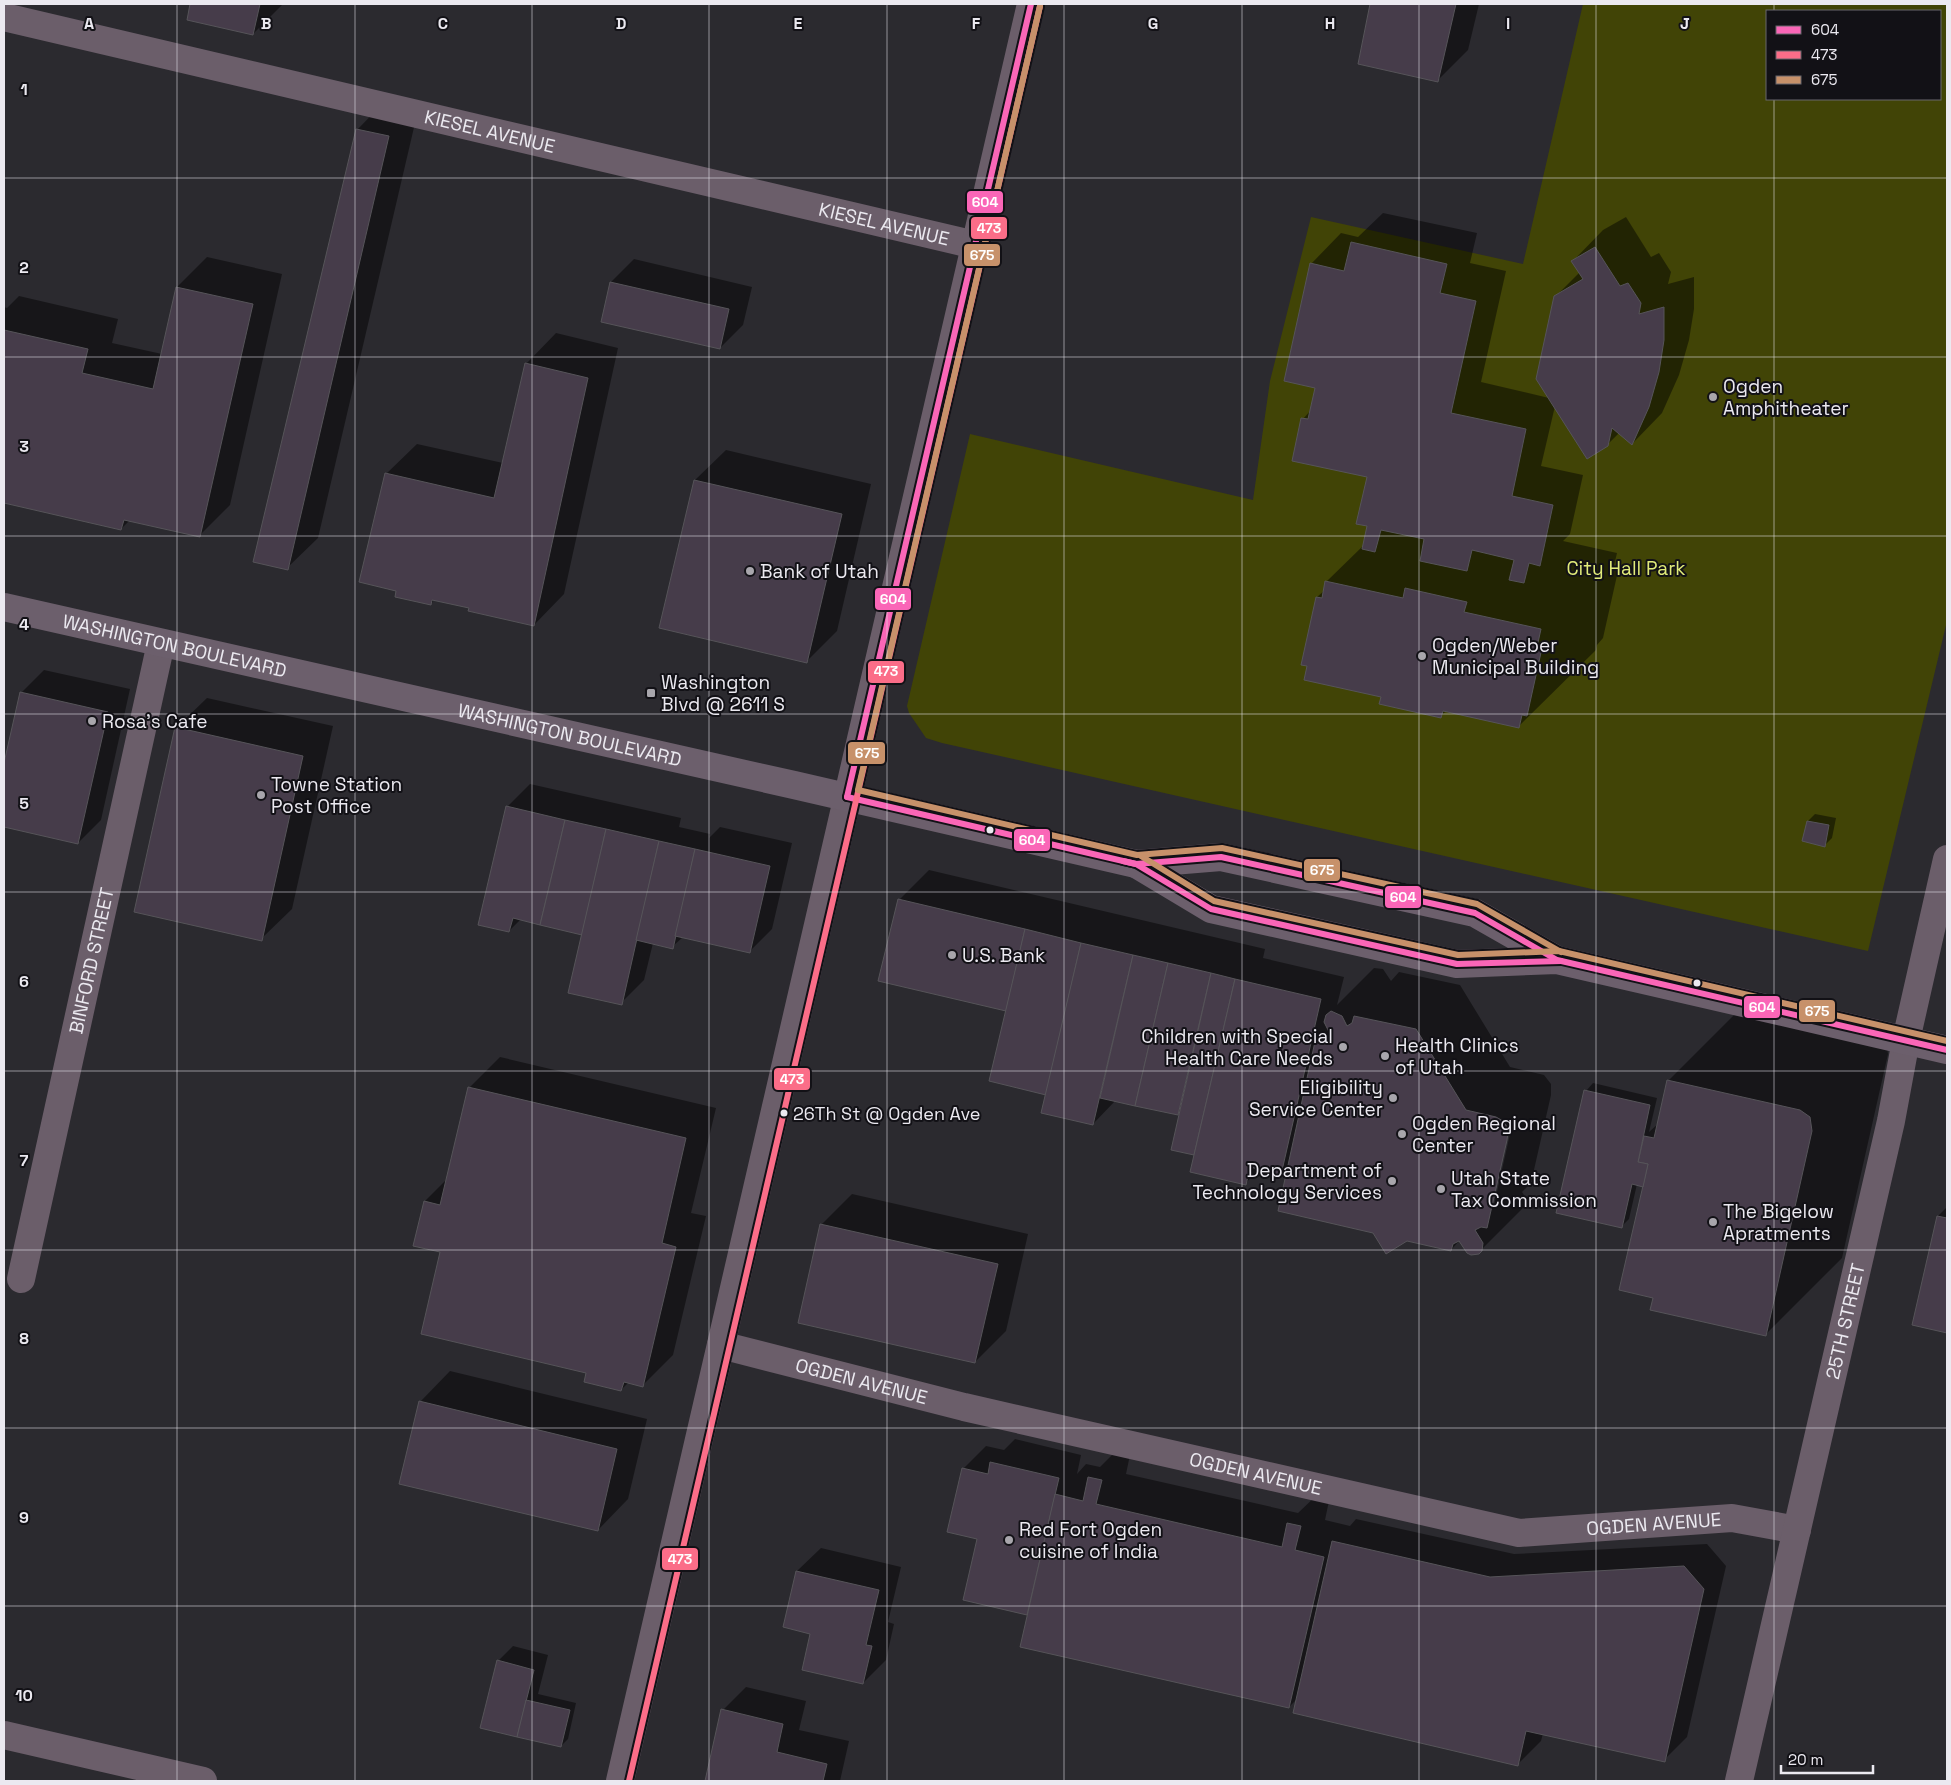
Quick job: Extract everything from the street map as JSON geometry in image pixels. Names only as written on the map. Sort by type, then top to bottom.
[{"type":"main road","name":"WASHINGTON BOULEVARD","points":[[4,607],[1136,864],[1211,909],[1457,964],[1557,960],[1947,1050]]},
{"type":"main road","name":"WASHINGTON BOULEVARD","points":[[1136,864],[1221,856],[1475,912],[1557,960]]},
{"type":"street","points":[[620,1781],[1031,4]]},
{"type":"street","name":"KIESEL AVENUE","points":[[4,17],[975,245]]},
{"type":"street","name":"BINFORD STREET","points":[[22,1279],[162,643]]},
{"type":"street","name":"25TH STREET","points":[[1739,1781],[1891,1121],[1906,1040],[1947,860]]},
{"type":"street","name":"OGDEN AVENUE","points":[[721,1345],[964,1407],[1519,1533],[1732,1518],[1797,1530]]},
{"type":"street","points":[[4,1735],[203,1781]]},
{"type":"green space","name":"City Hall Park","points":[[1583,4],[1947,4],[1947,621],[1868,951],[926,738],[909,713],[907,706],[970,434],[1253,500],[1270,381],[1311,217],[1523,264]]},
{"type":"building","points":[[190,4],[260,4],[253,35],[187,20]]},
{"type":"building","points":[[1370,4],[1456,4],[1438,82],[1358,64]]},
{"type":"building","points":[[356,129],[389,136],[288,570],[253,562]]},
{"type":"building","points":[[1351,242],[1447,264],[1440,293],[1476,301],[1451,413],[1526,429],[1512,496],[1553,505],[1540,566],[1529,563],[1524,583],[1509,580],[1514,560],[1472,550],[1467,571],[1420,561],[1424,539],[1381,530],[1375,552],[1362,549],[1367,526],[1356,524],[1367,477],[1292,461],[1301,418],[1308,419],[1315,388],[1284,381],[1310,263],[1344,271]]},
{"type":"building","points":[[1595,247],[1620,286],[1628,283],[1641,303],[1639,314],[1664,307],[1664,340],[1659,372],[1649,407],[1632,445],[1612,428],[1608,446],[1587,459],[1536,379],[1554,296],[1583,279],[1571,261]]},
{"type":"building","points":[[610,282],[729,309],[720,349],[601,322]]},
{"type":"building","points":[[176,287],[253,304],[200,537],[124,520],[121,530],[4,503],[4,330],[88,349],[82,373],[153,389]]},
{"type":"building","points":[[525,363],[588,378],[534,626],[468,611],[469,608],[432,600],[431,605],[395,597],[396,591],[359,582],[385,473],[494,498]]},
{"type":"building","name":"Bank of Utah","points":[[694,480],[842,514],[807,663],[659,628]]},
{"type":"building","name":"Ogden/Weber Municipal Building","points":[[1325,581],[1403,598],[1405,588],[1467,602],[1464,612],[1541,629],[1537,647],[1542,648],[1527,716],[1522,715],[1519,728],[1443,711],[1441,718],[1379,704],[1381,697],[1304,680],[1307,666],[1301,665],[1316,597],[1322,598]]},
{"type":"building","points":[[20,692],[108,712],[78,844],[4,827],[4,763]]},
{"type":"building","points":[[175,727],[303,756],[262,941],[134,912]]},
{"type":"building","points":[[506,806],[565,820],[540,925],[513,918],[509,932],[478,925]]},
{"type":"building","points":[[565,820],[606,829],[582,935],[540,925]]},
{"type":"building","points":[[1807,821],[1829,825],[1825,847],[1802,841]]},
{"type":"building","points":[[606,829],[659,841],[622,1005],[568,993]]},
{"type":"building","points":[[659,841],[695,849],[673,949],[636,940]]},
{"type":"building","points":[[695,849],[770,866],[750,953],[675,936]]},
{"type":"building","name":"U.S. Bank","points":[[898,899],[1025,929],[1006,1011],[878,981]]},
{"type":"building","points":[[1025,929],[1081,943],[1046,1095],[989,1081]]},
{"type":"building","points":[[1081,943],[1133,955],[1093,1125],[1041,1113]]},
{"type":"building","points":[[1133,955],[1168,963],[1135,1106],[1100,1098]]},
{"type":"building","points":[[1168,963],[1211,973],[1178,1115],[1135,1106]]},
{"type":"building","points":[[1211,973],[1235,979],[1194,1155],[1171,1150]]},
{"type":"building","points":[[1235,979],[1321,999],[1281,1175],[1250,1167],[1246,1185],[1190,1172]]},
{"type":"building","name":"Ogden Regional Center","points":[[1331,1011],[1342,1016],[1347,1026],[1352,1023],[1354,1016],[1416,1029],[1466,1110],[1496,1117],[1506,1125],[1508,1132],[1507,1140],[1487,1228],[1481,1227],[1475,1230],[1483,1243],[1482,1251],[1479,1254],[1471,1255],[1467,1253],[1459,1241],[1453,1244],[1451,1251],[1407,1241],[1386,1254],[1373,1233],[1278,1211],[1316,1037],[1326,1039],[1331,1036],[1324,1022],[1326,1015]]},
{"type":"building","name":"The Bigelow Apratments","points":[[1667,1080],[1800,1110],[1810,1117],[1812,1131],[1766,1336],[1650,1310],[1653,1298],[1619,1290],[1648,1164],[1638,1162],[1644,1136],[1654,1138]]},
{"type":"building","points":[[468,1087],[686,1138],[662,1243],[676,1247],[643,1387],[624,1382],[621,1391],[584,1382],[586,1373],[421,1334],[440,1252],[413,1246],[424,1201],[440,1205]]},
{"type":"building","points":[[1584,1090],[1650,1105],[1638,1162],[1648,1164],[1643,1187],[1632,1184],[1622,1228],[1556,1213]]},
{"type":"building","points":[[1937,1216],[1947,1218],[1947,1333],[1912,1325]]},
{"type":"building","points":[[820,1224],[998,1264],[975,1363],[798,1323]]},
{"type":"building","points":[[419,1401],[617,1449],[598,1531],[399,1484]]},
{"type":"building","points":[[990,1462],[1059,1478],[1027,1615],[963,1600],[977,1539],[947,1532],[962,1468],[988,1474]]},
{"type":"building","points":[[1088,1477],[1102,1480],[1096,1504],[1282,1547],[1287,1523],[1301,1526],[1295,1550],[1324,1557],[1289,1708],[1020,1647],[1055,1494],[1083,1501]]},
{"type":"building","points":[[1332,1541],[1490,1577],[1684,1566],[1704,1589],[1665,1762],[1526,1731],[1518,1766],[1293,1713]]},
{"type":"building","points":[[796,1571],[879,1590],[866,1645],[872,1646],[863,1684],[802,1670],[810,1634],[783,1627]]},
{"type":"building","points":[[497,1660],[534,1670],[517,1737],[480,1728]]},
{"type":"building","points":[[526,1700],[570,1710],[561,1747],[517,1737]]},
{"type":"building","points":[[721,1709],[783,1724],[777,1752],[827,1764],[823,1781],[705,1781]]},
{"type":"transit line","name":"604","points":[[847,797],[1031,4]]},
{"type":"transit line","name":"473","points":[[629,1781],[1040,6]]},
{"type":"transit line","name":"675","points":[[1040,6],[858,790],[1137,855],[1222,848],[1477,904],[1561,952]]},
{"type":"transit line","name":"604","points":[[847,797],[1136,864],[1221,857],[1475,913],[1557,960],[1947,1050]]},
{"type":"transit line","name":"675","points":[[1141,856],[1214,901],[1458,955],[1559,951],[1947,1041]]},
{"type":"transit line","name":"604","points":[[1123,861],[1136,864],[1211,909],[1457,964],[1561,961]]},
{"type":"place","name":"Ogden Amphitheater","points":[[1713,397]]},
{"type":"place","name":"Bank of Utah","points":[[750,571]]},
{"type":"place","name":"Ogden/Weber Municipal Building","points":[[1422,656]]},
{"type":"place","name":"Washington Blvd @ 2611 S","points":[[651,693]]},
{"type":"place","name":"Rosa's Cafe","points":[[92,721]]},
{"type":"place","name":"Towne Station Post Office","points":[[261,795]]},
{"type":"place","name":"U.S. Bank","points":[[952,955]]},
{"type":"place","name":"Children with Special Health Care Needs","points":[[1343,1047]]},
{"type":"place","name":"Health Clinics of Utah","points":[[1385,1056]]},
{"type":"place","name":"Eligibility Service Center","points":[[1393,1098]]},
{"type":"place","name":"26Th St @ Ogden Ave","points":[[784,1113]]},
{"type":"place","name":"Ogden Regional Center","points":[[1402,1134]]},
{"type":"place","name":"Department of Technology Services","points":[[1392,1181]]},
{"type":"place","name":"Utah State Tax Commission","points":[[1441,1189]]},
{"type":"place","name":"The Bigelow Apratments","points":[[1713,1222]]},
{"type":"place","name":"Red Fort Ogden cuisine of India","points":[[1009,1540]]}]
